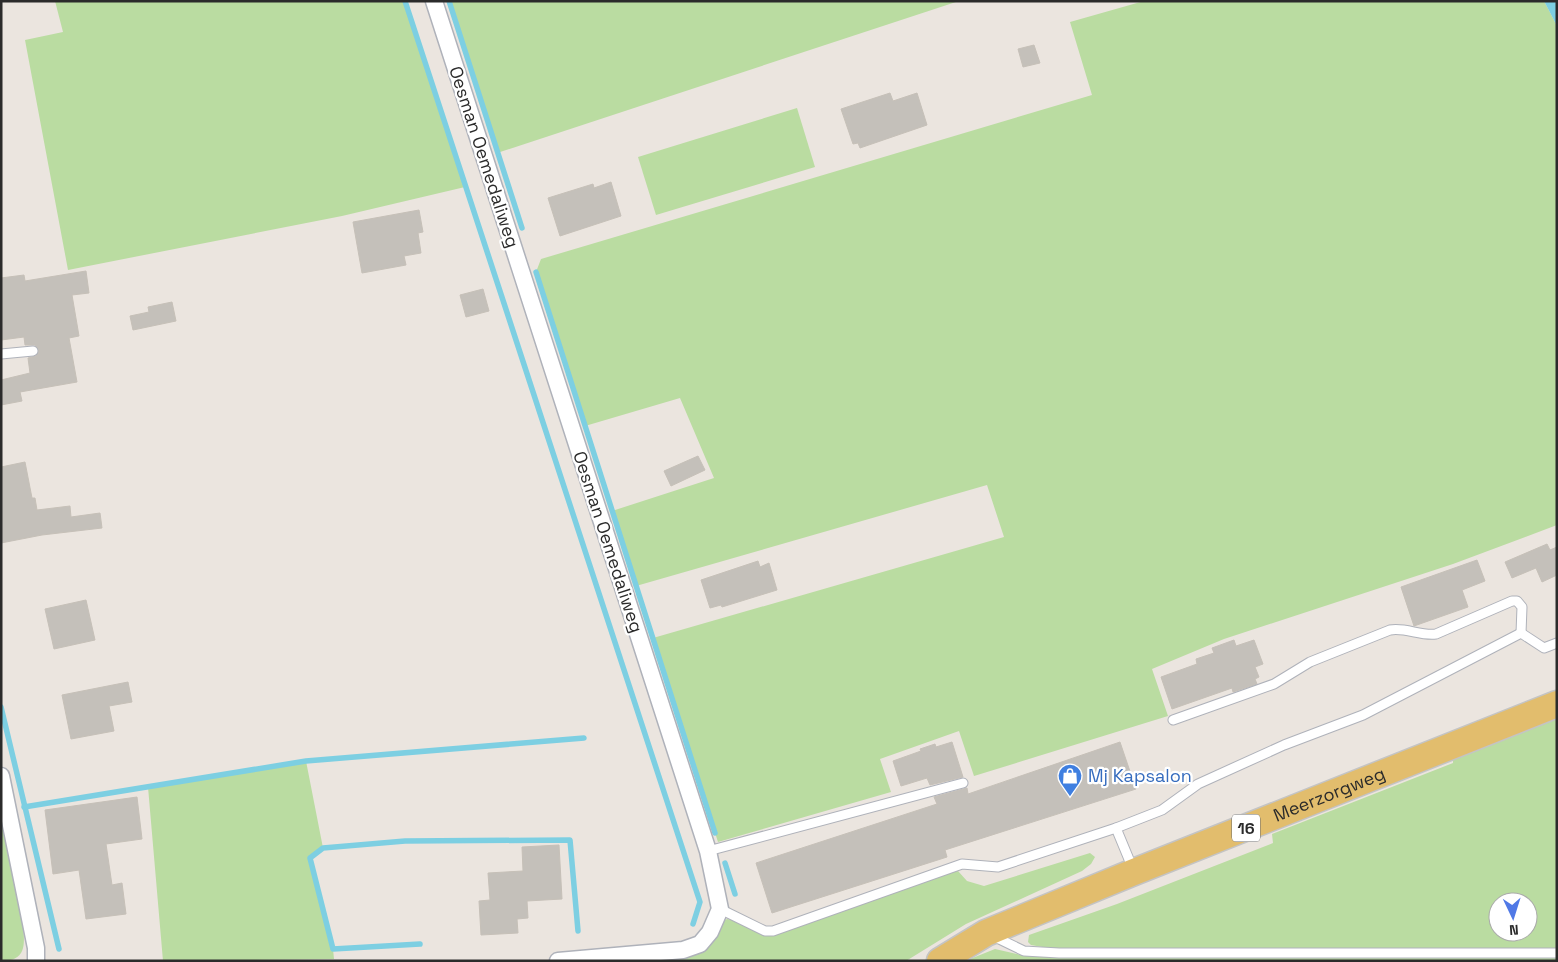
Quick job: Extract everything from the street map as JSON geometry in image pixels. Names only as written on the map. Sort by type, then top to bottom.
[{"type":"main road","name":"Meerzorgweg","points":[[940,961],[986,933],[1134,872],[1557,704]]},
{"type":"street","name":"Oesman Oemedaliweg","points":[[434,1],[708,852],[720,909]]},
{"type":"street","points":[[1,776],[36,948],[36,961]]},
{"type":"street","points":[[558,961],[683,950],[700,944],[710,932],[720,909]]},
{"type":"lane","points":[[1,354],[33,351]]},
{"type":"lane","points":[[1173,720],[1274,684],[1310,662],[1390,630],[1396,629],[1428,635],[1436,634],[1512,601],[1517,601],[1522,607],[1521,633]]},
{"type":"lane","points":[[1521,633],[1544,648],[1557,643]]},
{"type":"lane","points":[[720,909],[765,931],[773,931],[962,864],[998,867],[1116,828],[1162,810],[1198,784],[1284,745],[1363,716],[1521,633]]},
{"type":"lane","points":[[708,852],[963,783]]},
{"type":"lane","points":[[1116,828],[1134,872]]},
{"type":"lane","points":[[986,933],[1024,951],[1059,953],[1557,953]]},
{"type":"green space","points":[[55,1],[405,1],[465,187],[342,216],[68,270],[25,40],[63,32]]},
{"type":"green space","points":[[449,1],[959,1],[497,153]]},
{"type":"green space","points":[[1144,1],[1544,1],[1557,26],[1557,525],[1453,564],[1224,639],[1152,669],[1168,716],[974,776],[959,731],[880,759],[891,792],[718,842],[653,638],[1004,537],[987,485],[636,586],[612,511],[714,478],[680,398],[585,426],[536,272],[541,259],[1092,95],[1070,22]]},
{"type":"green space","points":[[797,108],[815,167],[656,215],[638,157]]},
{"type":"green space","points":[[1557,715],[1557,949],[1054,949],[1031,945],[1028,942],[1029,935],[1117,904],[1273,843],[1272,834],[1453,763],[1453,755]]},
{"type":"green space","points":[[306,761],[323,848],[310,859],[334,959],[163,961],[148,787]]},
{"type":"green space","points":[[1,810],[23,926],[24,945],[22,951],[15,958],[1,961]]},
{"type":"green space","points":[[1090,853],[1095,857],[1091,864],[1082,871],[966,924],[906,961],[614,961],[665,958],[727,919],[771,935],[942,874],[958,871],[967,881],[984,886]]},
{"type":"green space","points":[[995,949],[1021,955],[1060,958],[1557,958],[1557,961],[965,961]]},
{"type":"water","points":[[1544,1],[1557,1],[1557,26]]},
{"type":"building","points":[[1034,45],[1040,63],[1023,67],[1018,49]]},
{"type":"building","points":[[890,93],[893,101],[917,93],[927,125],[860,148],[858,143],[853,144],[841,109]]},
{"type":"building","points":[[611,182],[621,216],[560,236],[548,198],[593,184],[594,188]]},
{"type":"building","points":[[419,210],[423,232],[418,233],[421,253],[404,256],[406,265],[362,273],[353,222]]},
{"type":"building","points":[[86,271],[89,293],[72,295],[79,336],[69,338],[77,382],[20,392],[22,401],[1,405],[1,380],[30,373],[28,358],[36,356],[39,351],[35,345],[25,345],[24,337],[1,340],[1,278],[24,275],[25,281]]},
{"type":"building","points":[[483,289],[489,311],[466,317],[460,295]]},
{"type":"building","points":[[172,302],[176,321],[133,330],[130,316],[149,312],[148,307]]},
{"type":"building","points":[[698,456],[705,470],[671,486],[664,471]]},
{"type":"building","points":[[25,462],[32,498],[35,498],[37,510],[70,506],[71,517],[100,513],[102,528],[42,535],[1,543],[1,467]]},
{"type":"building","points":[[1547,544],[1550,550],[1557,547],[1557,575],[1542,582],[1536,568],[1512,578],[1505,562]]},
{"type":"building","points":[[1477,560],[1485,581],[1462,590],[1468,607],[1414,626],[1401,587]]},
{"type":"building","points":[[758,561],[760,567],[769,563],[777,590],[722,607],[721,605],[710,608],[701,580]]},
{"type":"building","points":[[86,600],[95,640],[54,649],[45,609]]},
{"type":"building","points":[[1234,640],[1236,646],[1254,640],[1263,664],[1255,667],[1259,677],[1255,679],[1257,684],[1233,692],[1232,688],[1172,709],[1161,677],[1197,664],[1196,659],[1214,653],[1212,648]]},
{"type":"building","points":[[128,682],[132,702],[109,706],[114,731],[71,739],[62,695]]},
{"type":"building","points":[[952,742],[963,777],[930,785],[927,778],[901,786],[893,761],[935,744],[936,747]]},
{"type":"building","points":[[1120,742],[1136,789],[945,850],[947,857],[772,913],[756,863],[937,804],[934,797],[967,788],[968,794]]},
{"type":"building","points":[[137,797],[142,839],[106,844],[112,885],[122,883],[126,914],[86,919],[79,870],[53,874],[45,810]]},
{"type":"building","points":[[559,845],[562,899],[527,901],[528,918],[517,919],[518,933],[481,935],[479,901],[490,900],[488,873],[523,871],[522,847]]},
{"type":"waterway","points":[[405,1],[700,902],[693,924]]},
{"type":"waterway","points":[[449,1],[522,228]]},
{"type":"waterway","points":[[536,272],[715,833]]},
{"type":"waterway","points":[[1,707],[59,949]]},
{"type":"waterway","points":[[24,807],[306,761],[584,738]]},
{"type":"waterway","points":[[420,944],[333,949],[310,858],[323,848],[405,841],[570,840],[578,931]]},
{"type":"waterway","points":[[725,863],[735,894]]},
{"type":"place","name":"Mj Kapsalon","points":[[1070,797]]}]
